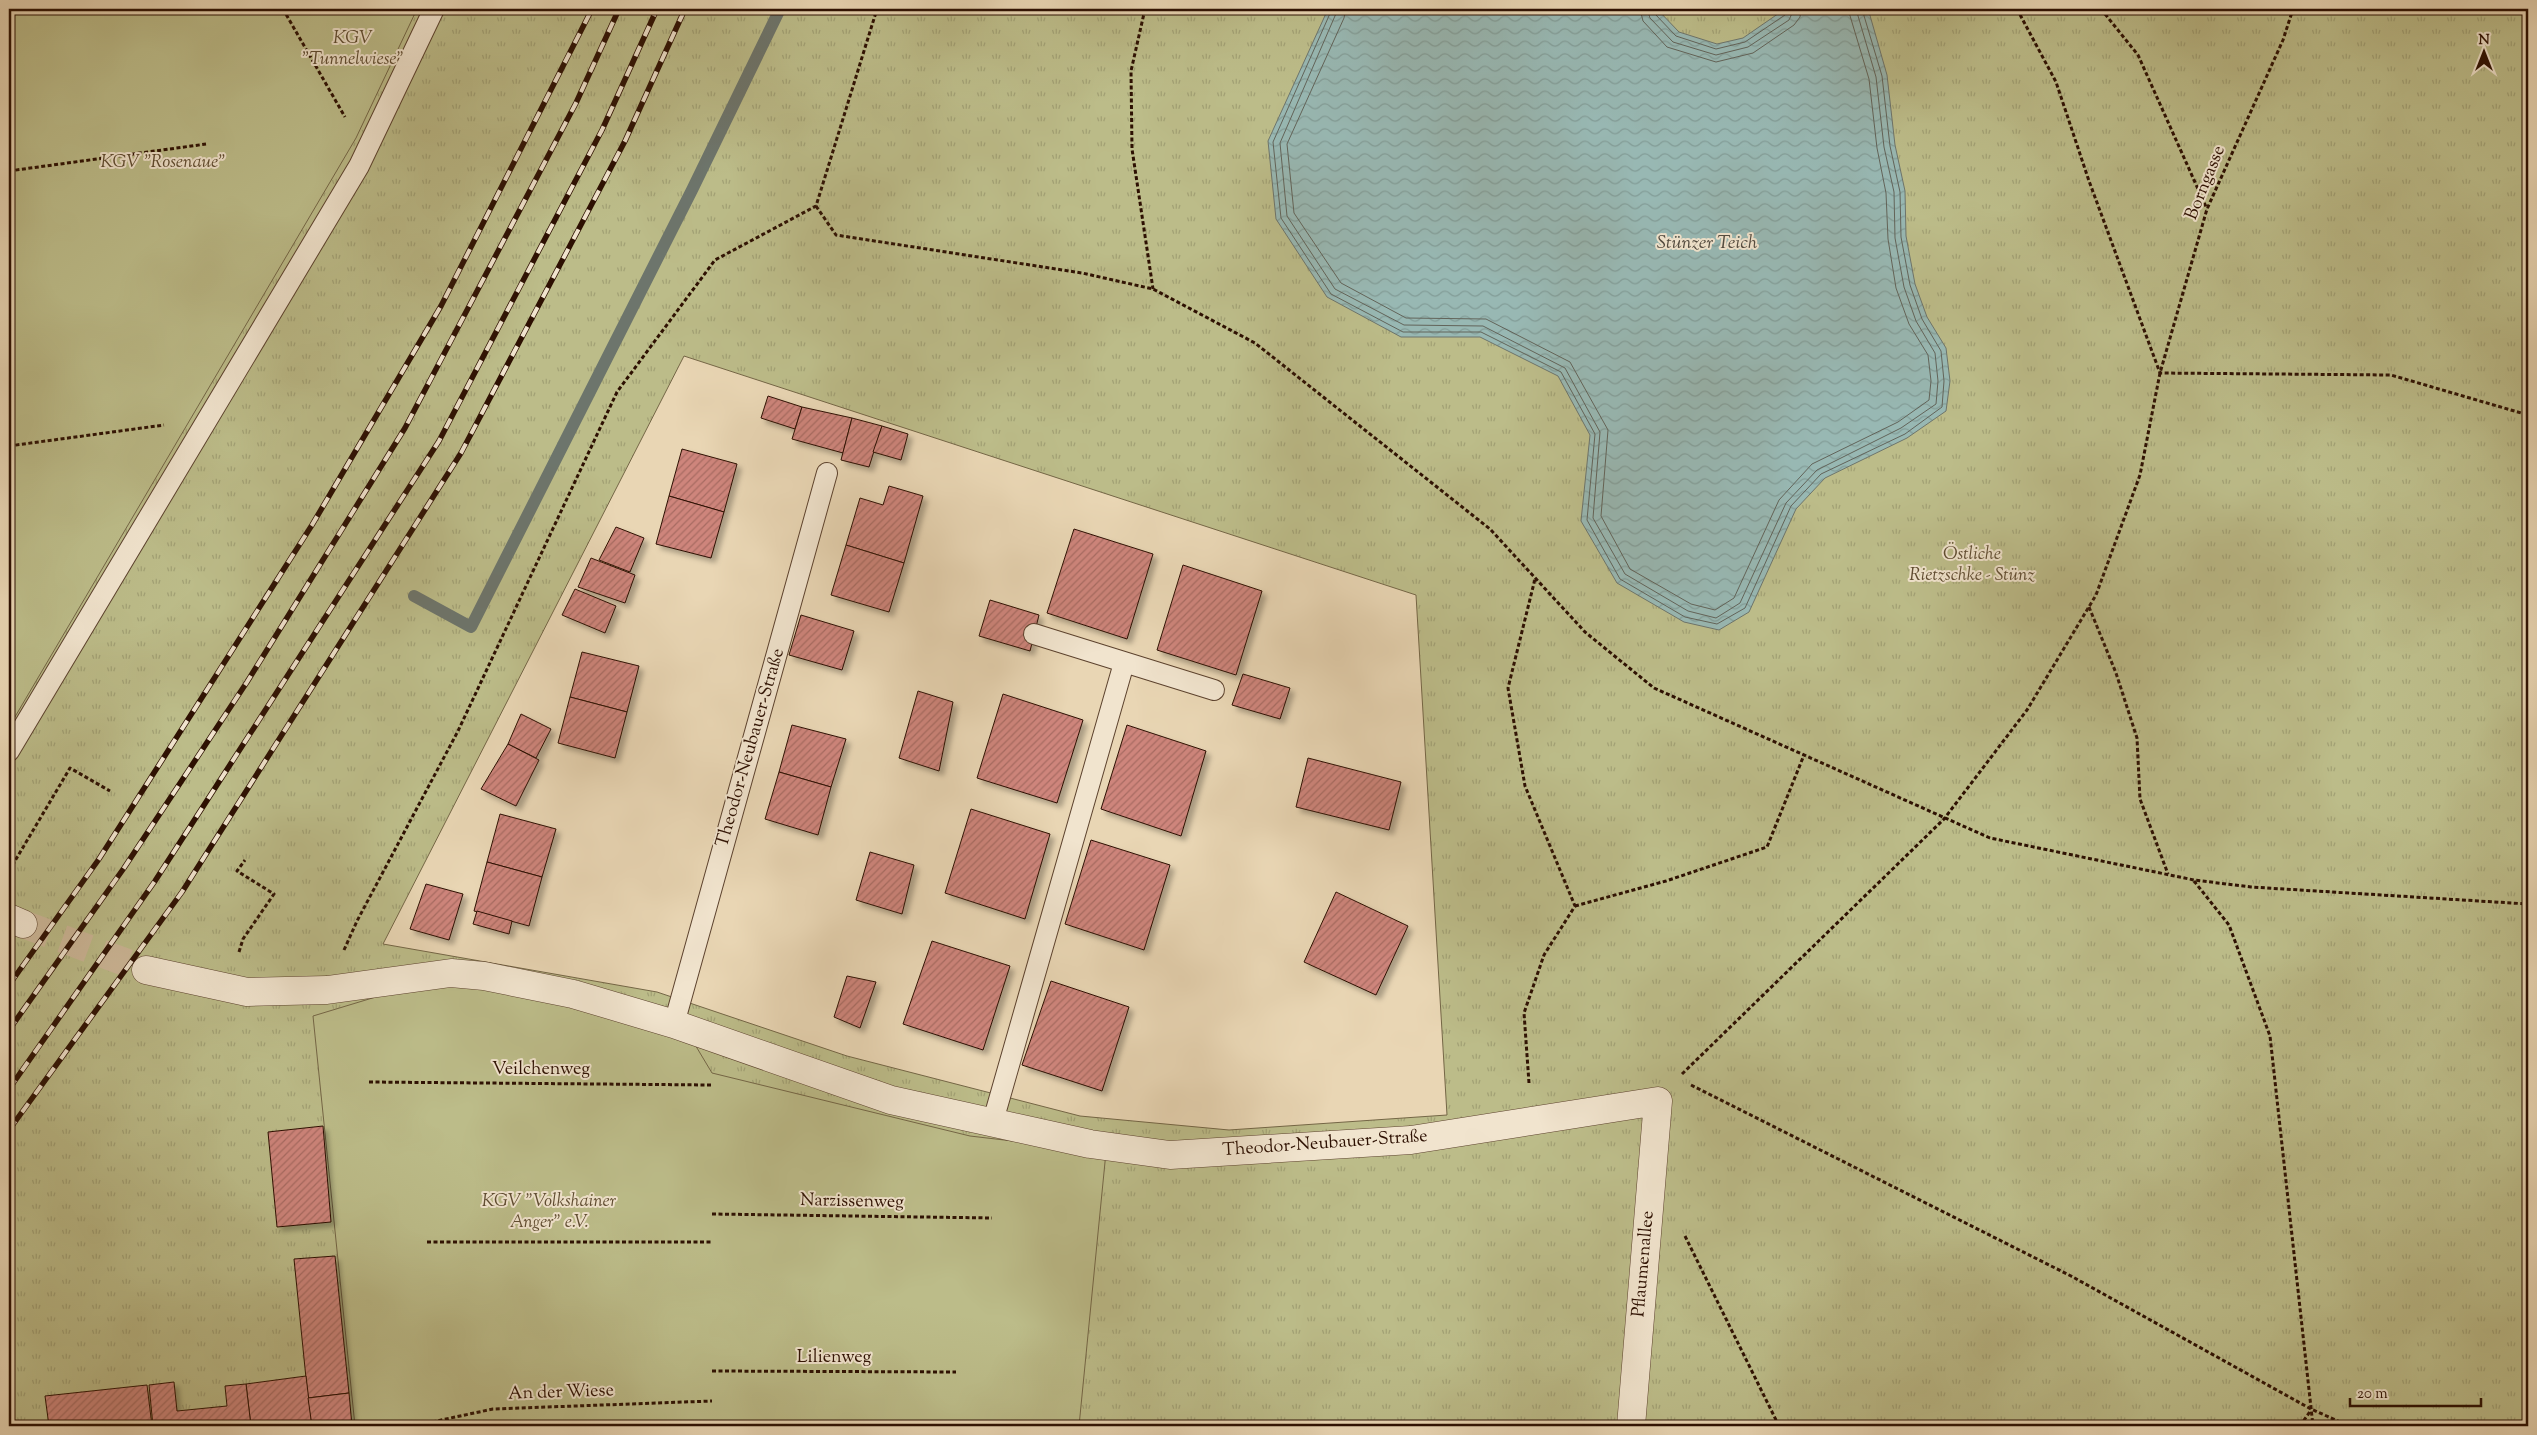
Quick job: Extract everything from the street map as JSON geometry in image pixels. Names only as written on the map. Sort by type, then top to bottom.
[{"type":"street","name":"Theodor-Neubauer-Straße","points":[[146,970],[247,992],[327,990],[451,973],[484,976],[573,994],[674,1024],[891,1100],[993,1121],[1090,1144],[1170,1155],[1411,1140],[1658,1101]]},
{"type":"street","name":"Pflaumenallee","points":[[1631,1426],[1658,1101]]},
{"type":"lane","points":[[9,751],[359,166],[434,9]]},
{"type":"lane","name":"Theodor-Neubauer-Straße","points":[[674,1024],[827,473]]},
{"type":"lane","points":[[1034,634],[1124,664],[1214,690]]},
{"type":"lane","points":[[993,1121],[1124,664]]},
{"type":"path","points":[[284,9],[356,138],[359,166]]},
{"type":"path","points":[[327,990],[357,921],[458,731],[617,392],[714,260],[816,206],[877,9]]},
{"type":"path","points":[[1144,9],[1131,71],[1132,149],[1152,289]]},
{"type":"path","points":[[2017,9],[2056,82],[2089,181],[2160,372],[2391,375],[2528,415]]},
{"type":"path","points":[[2101,9],[2138,55],[2207,209]]},
{"type":"path","name":"Borngasse","points":[[1658,1101],[1678,1078],[1944,819],[2027,710],[2096,595],[2140,475],[2160,372],[2207,209],[2283,40],[2293,9]]},
{"type":"path","points":[[9,170],[206,144]]},
{"type":"path","points":[[816,206],[836,235],[1082,273],[1152,289],[1255,343],[1490,529],[1585,632],[1654,688],[1990,838],[2194,880],[2251,887],[2528,904]]},
{"type":"path","points":[[9,446],[172,424]]},
{"type":"path","points":[[1535,578],[1508,688],[1525,786],[1574,906]]},
{"type":"path","points":[[2089,607],[2116,673],[2137,738],[2140,799],[2168,875]]},
{"type":"path","points":[[1535,1121],[1526,1070],[1524,1014],[1544,955],[1574,906],[1666,881],[1767,847],[1804,755]]},
{"type":"path","points":[[9,872],[70,768],[110,791]]},
{"type":"path","points":[[243,939],[274,894],[237,870],[244,860]]},
{"type":"path","points":[[2194,880],[2229,925],[2270,1036],[2313,1426]]},
{"type":"path","name":"Veilchenweg","points":[[369,1082],[712,1085]]},
{"type":"path","points":[[1702,1091],[2071,1276],[2311,1409],[2349,1426]]},
{"type":"path","name":"Narzissenweg","points":[[712,1214],[992,1218]]},
{"type":"path","points":[[1682,1231],[1779,1426]]},
{"type":"path","points":[[427,1242],[712,1242]]},
{"type":"path","name":"Lilienweg","points":[[712,1371],[956,1372]]},
{"type":"path","name":"An der Wiese","points":[[413,1426],[493,1409],[712,1401]]},
{"type":"path","points":[[2300,1426],[2311,1409]]},
{"type":"green space","name":"Östliche Rietzschke - Stünz","points":[[9,9],[2528,9],[2528,1426],[9,1426]],"holes":[[[684,356],[1416,595],[1447,1115],[1229,1130],[1080,1116],[847,1056],[657,992],[383,944]]]},
{"type":"green space","name":"KGV \"Rosenaue\"","points":[[9,9],[417,9],[356,138],[9,727]]},
{"type":"green space","name":"KGV \"Volkshainer Anger\" e.V.","points":[[494,981],[685,1028],[712,1073],[970,1136],[1106,1152],[1079,1426],[355,1426],[313,1016],[412,986]]},
{"type":"water","name":"Stünzer Teich","points":[[1328,9],[1657,9],[1679,32],[1717,44],[1743,38],[1785,9],[1861,9],[1869,12],[1887,75],[1895,145],[1905,191],[1906,236],[1915,284],[1927,317],[1946,348],[1950,381],[1946,411],[1907,438],[1825,478],[1796,509],[1749,612],[1719,630],[1684,622],[1617,583],[1581,521],[1590,435],[1558,376],[1480,337],[1401,337],[1327,297],[1276,219],[1268,141]]},
{"type":"building","points":[[768,396],[802,407],[795,429],[761,418]]},
{"type":"building","points":[[802,407],[852,418],[843,453],[792,439]]},
{"type":"building","points":[[852,418],[882,426],[869,467],[841,460]]},
{"type":"building","points":[[882,426],[908,434],[901,460],[873,452]]},
{"type":"building","points":[[682,449],[737,464],[724,512],[669,496]]},
{"type":"building","points":[[889,486],[923,496],[904,563],[846,545],[860,498],[883,505]]},
{"type":"building","points":[[669,496],[724,512],[711,558],[656,544]]},
{"type":"building","points":[[616,527],[644,538],[630,572],[599,560]]},
{"type":"building","points":[[1074,529],[1153,554],[1127,639],[1047,613]]},
{"type":"building","points":[[846,545],[904,563],[889,612],[831,595]]},
{"type":"building","points":[[591,558],[635,575],[625,603],[578,587]]},
{"type":"building","points":[[1183,565],[1262,591],[1236,675],[1157,650]]},
{"type":"building","points":[[575,589],[616,606],[605,633],[562,615]]},
{"type":"building","points":[[990,600],[1039,615],[1030,651],[979,636]]},
{"type":"building","points":[[801,615],[854,631],[842,670],[789,655]]},
{"type":"building","points":[[582,652],[639,666],[627,712],[570,697]]},
{"type":"building","points":[[1243,674],[1290,688],[1280,719],[1232,705]]},
{"type":"building","points":[[918,691],[953,702],[939,771],[899,758]]},
{"type":"building","points":[[1003,694],[1083,720],[1057,803],[977,778]]},
{"type":"building","points":[[570,697],[627,712],[615,758],[558,743]]},
{"type":"building","points":[[521,714],[551,729],[536,758],[508,744]]},
{"type":"building","points":[[792,725],[846,739],[831,787],[779,772]]},
{"type":"building","points":[[1127,725],[1206,751],[1181,836],[1101,809]]},
{"type":"building","points":[[508,744],[539,760],[516,806],[481,789]]},
{"type":"building","points":[[1308,758],[1401,782],[1389,830],[1296,807]]},
{"type":"building","points":[[779,772],[831,787],[818,835],[765,819]]},
{"type":"building","points":[[971,809],[1050,834],[1025,919],[945,893]]},
{"type":"building","points":[[500,814],[556,829],[542,877],[487,862]]},
{"type":"building","points":[[1091,840],[1170,865],[1144,950],[1065,924]]},
{"type":"building","points":[[870,852],[914,865],[902,914],[856,900]]},
{"type":"building","points":[[487,862],[542,877],[529,926],[474,911]]},
{"type":"building","points":[[426,884],[463,894],[449,940],[410,929]]},
{"type":"building","points":[[1336,892],[1408,926],[1376,995],[1304,962]]},
{"type":"building","points":[[477,911],[512,921],[509,934],[473,924]]},
{"type":"building","points":[[932,941],[1010,966],[983,1050],[903,1024]]},
{"type":"building","points":[[847,976],[876,982],[860,1028],[834,1017]]},
{"type":"building","points":[[1051,981],[1129,1007],[1102,1091],[1022,1065]]},
{"type":"building","points":[[323,1126],[331,1222],[277,1227],[268,1132]]},
{"type":"building","points":[[335,1256],[349,1393],[308,1398],[294,1259]]},
{"type":"building","points":[[306,1376],[312,1426],[251,1426],[246,1384]]},
{"type":"building","points":[[174,1382],[177,1411],[227,1406],[225,1386],[246,1384],[251,1426],[153,1426],[149,1385]]},
{"type":"building","points":[[147,1385],[152,1426],[49,1426],[45,1396]]},
{"type":"building","points":[[349,1393],[352,1426],[312,1426],[308,1398]]},
{"type":"waterway","points":[[414,596],[471,627],[692,190],[780,9]]},
{"type":"tunnel","points":[[23,924],[146,970]]},
{"type":"railway","points":[[9,985],[99,859],[312,525],[441,306],[592,9]]},
{"type":"railway","points":[[9,1030],[124,868],[247,682],[405,428],[576,103],[619,9]]},
{"type":"railway","points":[[9,1089],[155,881],[439,441],[602,130],[657,9]]},
{"type":"railway","points":[[9,1130],[182,892],[461,453],[625,141],[685,9]]},
{"type":"park label","name":"KGV \"Tunnelwiese\"","points":[[353,49]]}]
